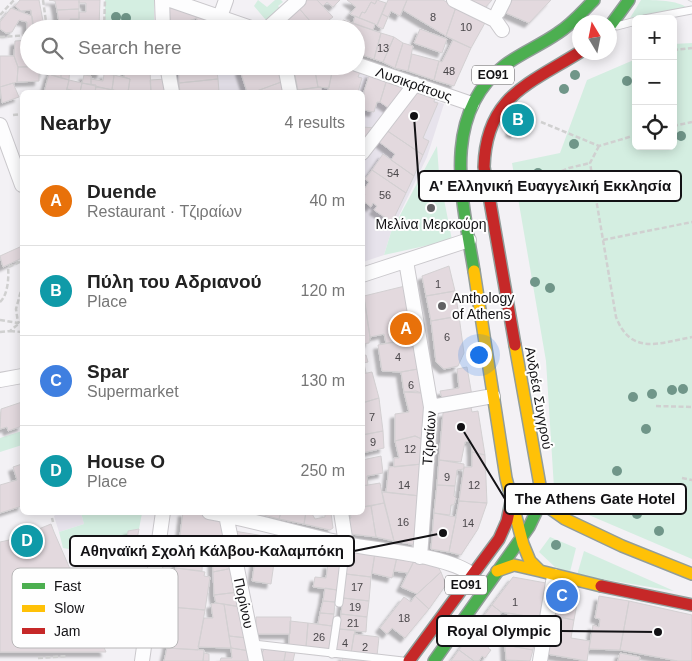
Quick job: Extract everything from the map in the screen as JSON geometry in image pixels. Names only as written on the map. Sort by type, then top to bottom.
[{"type":"main road","points":[[617,17],[629,0]]},
{"type":"main road","points":[[587,15],[591,3]]},
{"type":"main road","name":"ΕΟ91","points":[[408,661],[499,538],[507,521],[511,502],[493,396],[458,161],[462,135],[472,104],[482,87],[497,72],[565,29],[591,3]]},
{"type":"main road","name":"Ανδρέα Συγγρού","points":[[434,661],[535,516],[541,491],[484,168],[484,151],[490,128],[498,112],[516,91],[572,57]]},
{"type":"main road","points":[[541,491],[548,506],[565,519],[622,546],[692,574]]},
{"type":"main road","points":[[511,502],[530,561],[540,571]]},
{"type":"main road","points":[[497,571],[514,565],[554,576],[692,605]]},
{"type":"street","points":[[162,0],[163,20]]},
{"type":"street","points":[[170,0],[228,20]]},
{"type":"street","points":[[220,17],[226,0]]},
{"type":"street","points":[[277,20],[299,0]]},
{"type":"street","points":[[454,0],[495,20],[502,30]]},
{"type":"street","name":"Λυσικράτους","points":[[365,67],[472,104]]},
{"type":"street","points":[[169,75],[172,90]]},
{"type":"street","points":[[286,75],[290,90]]},
{"type":"street","points":[[365,149],[414,84]]},
{"type":"street","points":[[0,126],[20,180]]},
{"type":"street","points":[[365,274],[469,240]]},
{"type":"street","name":"Τζιραίων","points":[[406,260],[432,407],[420,557]]},
{"type":"street","points":[[0,380],[20,376]]},
{"type":"street","points":[[432,407],[493,396]]},
{"type":"street","points":[[155,568],[163,515]]},
{"type":"street","points":[[226,515],[346,544],[420,557],[464,568],[473,575]]},
{"type":"street","name":"Πορίνου","points":[[226,515],[256,661]]},
{"type":"street","points":[[341,515],[346,544]]},
{"type":"street","points":[[540,661],[554,576]]},
{"type":"street","points":[[142,661],[144,648]]},
{"type":"lane","points":[[663,15],[692,10]]},
{"type":"lane","points":[[617,25],[632,22]]},
{"type":"lane","points":[[339,603],[346,544]]},
{"type":"lane","points":[[332,654],[337,620]]},
{"type":"lane","points":[[253,644],[408,661]]},
{"type":"path","points":[[0,16],[14,0]]},
{"type":"path","points":[[43,0],[46,20]]},
{"type":"path","points":[[104,0],[104,20]]},
{"type":"path","points":[[0,37],[20,36]]},
{"type":"path","points":[[677,50],[692,48]]},
{"type":"path","points":[[13,115],[20,114]]},
{"type":"path","points":[[542,122],[599,146],[632,137]]},
{"type":"path","points":[[677,125],[692,122]]},
{"type":"path","points":[[599,146],[590,162],[616,317],[620,329],[628,338],[640,344],[651,345],[692,337]]},
{"type":"path","points":[[534,183],[569,168],[590,162]]},
{"type":"path","points":[[603,240],[692,222]]},
{"type":"path","points":[[0,302],[6,291],[8,267],[20,262]]},
{"type":"path","points":[[18,323],[16,309],[20,294]]},
{"type":"path","points":[[0,320],[18,323]]},
{"type":"path","points":[[10,331],[18,323]]},
{"type":"path","points":[[0,332],[20,332]]},
{"type":"path","points":[[656,406],[692,407]]},
{"type":"path","points":[[682,478],[692,480]]},
{"type":"path","points":[[52,518],[53,522]]},
{"type":"path","points":[[28,527],[31,535]]},
{"type":"path","points":[[38,658],[68,656]]},
{"type":"shaded area","points":[[164,5],[208,20],[166,20]]},
{"type":"shaded area","points":[[175,75],[364,75],[444,104],[427,157],[391,232],[384,255],[365,261],[365,90],[179,90]]},
{"type":"shaded area","points":[[82,515],[84,524],[59,532],[54,516]]},
{"type":"green space","points":[[105,0],[154,0],[154,20],[105,20]]},
{"type":"green space","points":[[258,0],[267,7],[275,0],[283,2],[278,6],[282,10],[271,20],[265,19],[254,6]]},
{"type":"green space","points":[[641,0],[678,3],[687,8],[647,15],[632,15],[630,18]]},
{"type":"green space","points":[[692,43],[692,559],[563,504],[554,488],[546,361],[512,163],[560,153],[587,80],[632,61],[632,150],[677,150],[677,44]]},
{"type":"green space","points":[[437,146],[439,174],[452,240],[384,255],[391,232]]},
{"type":"green space","points":[[20,432],[20,446],[0,452],[0,438]]},
{"type":"green space","points":[[82,515],[142,515],[139,529],[128,531],[125,559],[63,548],[59,532],[84,524]]},
{"type":"green space","points":[[550,537],[576,548],[570,572],[555,567],[539,552]]},
{"type":"green space","points":[[584,551],[674,591],[577,575]]},
{"type":"building","points":[[20,0],[39,0],[43,20],[32,20],[31,10],[21,11],[15,6]]},
{"type":"building","points":[[49,0],[79,0],[79,9],[57,10],[55,1]]},
{"type":"building","points":[[79,0],[100,0],[99,20],[79,20],[79,12],[86,12],[86,3],[79,3]]},
{"type":"building","points":[[305,0],[317,0],[333,17],[329,20],[309,20],[297,6]]},
{"type":"building","points":[[317,0],[340,0],[333,7],[327,2],[323,6]]},
{"type":"building","points":[[347,0],[377,0],[375,4],[371,2],[365,13],[362,12],[359,18],[350,14],[356,7]]},
{"type":"building","points":[[377,0],[386,3],[377,25],[359,18],[362,12],[365,13],[371,2],[375,4]]},
{"type":"building","points":[[388,0],[407,0],[400,16],[391,11],[388,17],[382,14]]},
{"type":"building","points":[[407,0],[443,0],[456,7],[446,36],[403,10]]},
{"type":"building","points":[[466,0],[492,0],[484,9]]},
{"type":"building","points":[[512,0],[551,0],[529,23],[506,13]]},
{"type":"building","points":[[169,4],[194,12],[197,18],[191,20],[170,20]]},
{"type":"building","points":[[297,6],[309,20],[285,20]]},
{"type":"building","points":[[456,7],[486,21],[471,48],[446,36]]},
{"type":"building","points":[[11,8],[32,16],[33,20],[19,20],[12,32],[6,33],[0,29],[0,22]]},
{"type":"building","points":[[79,9],[79,19],[59,20],[57,10]]},
{"type":"building","points":[[194,12],[218,20],[197,20]]},
{"type":"building","points":[[382,14],[388,17],[383,29],[377,26]]},
{"type":"building","points":[[355,16],[365,20],[354,20]]},
{"type":"building","points":[[365,20],[375,24],[373,30],[365,27]]},
{"type":"building","points":[[365,28],[381,33],[374,59],[365,56]]},
{"type":"building","points":[[420,29],[447,39],[442,53],[414,43]]},
{"type":"building","points":[[381,33],[394,37],[383,62],[374,59]]},
{"type":"building","points":[[394,37],[403,43],[395,68],[383,62]]},
{"type":"building","points":[[453,40],[471,48],[454,86],[434,80],[439,61],[442,62]]},
{"type":"building","points":[[15,41],[20,41],[20,67],[18,67],[14,56]]},
{"type":"building","points":[[403,43],[413,46],[408,71],[395,68]]},
{"type":"building","points":[[412,54],[439,61],[434,80],[408,71]]},
{"type":"building","points":[[0,56],[14,56],[18,67],[17,82],[0,87]]},
{"type":"building","points":[[18,67],[20,67],[20,75],[39,75],[39,81],[17,82]]},
{"type":"building","points":[[370,73],[387,79],[380,102],[377,102],[374,112],[365,110],[364,90]]},
{"type":"building","points":[[49,75],[69,80],[66,90],[45,90]]},
{"type":"building","points":[[61,75],[69,75],[69,80],[61,78]]},
{"type":"building","points":[[84,75],[91,76],[91,85],[82,83]]},
{"type":"building","points":[[104,75],[114,75],[112,90],[91,85],[91,79],[103,81]]},
{"type":"building","points":[[114,75],[130,79],[128,90],[112,90]]},
{"type":"building","points":[[124,75],[150,75],[151,90],[128,90],[130,79],[124,77]]},
{"type":"building","points":[[179,75],[217,75],[218,79],[179,83]]},
{"type":"building","points":[[242,75],[282,75],[284,81],[259,90],[246,90]]},
{"type":"building","points":[[295,75],[316,75],[318,87],[298,90]]},
{"type":"building","points":[[316,75],[331,75],[329,88],[318,87]]},
{"type":"building","points":[[332,75],[359,75],[358,77],[362,78],[359,90],[328,90]]},
{"type":"building","points":[[166,79],[167,90],[151,90],[150,80]]},
{"type":"building","points":[[218,79],[219,90],[180,90],[179,83]]},
{"type":"building","points":[[387,79],[404,85],[399,99],[390,109],[380,102]]},
{"type":"building","points":[[69,80],[82,83],[80,90],[67,89]]},
{"type":"building","points":[[284,81],[286,90],[259,90]]},
{"type":"building","points":[[13,83],[19,97],[2,103],[0,87]]},
{"type":"building","points":[[82,83],[96,85],[95,90],[80,90]]},
{"type":"building","points":[[96,87],[114,90],[95,90]]},
{"type":"building","points":[[321,87],[322,90],[298,90]]},
{"type":"building","points":[[416,91],[435,97],[434,102],[438,103],[423,138],[429,141],[423,155],[386,130]]},
{"type":"building","points":[[520,106],[525,107],[515,134],[510,132]]},
{"type":"building","points":[[365,127],[376,128],[365,141]]},
{"type":"building","points":[[386,130],[423,155],[414,176],[391,160],[395,154],[378,141]]},
{"type":"building","points":[[383,154],[414,176],[406,193],[372,170]]},
{"type":"building","points":[[372,170],[406,193],[392,222],[374,210],[377,206],[373,203],[371,207],[365,202],[365,188],[369,182],[365,179]]},
{"type":"building","points":[[20,247],[20,259],[3,267],[0,256]]},
{"type":"building","points":[[449,266],[455,291],[426,296],[422,276]]},
{"type":"building","points":[[405,286],[414,339],[386,343],[384,334],[370,337],[365,296]]},
{"type":"building","name":"Anthology of Athens","points":[[455,291],[459,316],[431,321],[426,296]]},
{"type":"building","points":[[365,305],[370,337],[369,343],[365,344]]},
{"type":"building","points":[[459,316],[464,353],[458,366],[444,369],[436,362],[431,321]]},
{"type":"building","points":[[414,339],[418,369],[401,372],[382,371],[378,345]]},
{"type":"building","points":[[467,367],[472,396],[443,402],[440,391],[459,388],[457,369]]},
{"type":"building","points":[[418,369],[421,393],[404,392],[401,372]]},
{"type":"building","points":[[372,372],[379,398],[365,402],[365,373]]},
{"type":"building","points":[[416,391],[424,394],[424,440],[415,436],[395,441],[395,414],[409,412],[404,392]]},
{"type":"building","points":[[379,398],[383,431],[365,434],[365,402]]},
{"type":"building","points":[[20,403],[20,427],[8,431],[7,427],[0,429],[1,409]]},
{"type":"building","points":[[471,407],[472,412],[478,411],[485,455],[472,452],[471,440],[465,442],[461,462],[439,460],[443,413]]},
{"type":"building","points":[[383,431],[384,448],[365,452],[365,434]]},
{"type":"building","points":[[415,436],[424,440],[422,464],[394,467],[394,458],[399,458],[395,441]]},
{"type":"building","points":[[472,452],[485,455],[487,503],[459,501],[464,467],[472,467]]},
{"type":"building","points":[[381,456],[383,473],[367,476],[368,485],[365,486],[365,459]]},
{"type":"building","points":[[439,460],[464,464],[464,469],[457,470],[455,486],[437,485]]},
{"type":"building","points":[[422,464],[420,496],[386,492],[389,467]]},
{"type":"building","points":[[20,465],[20,507],[0,513],[0,485],[17,480],[13,467]]},
{"type":"building","points":[[380,483],[384,503],[365,506],[365,486]]},
{"type":"building","points":[[437,485],[455,486],[454,496],[456,498],[454,505],[451,505],[450,515],[434,513]]},
{"type":"building","points":[[382,492],[420,496],[416,545],[394,541]]},
{"type":"building","points":[[459,501],[487,503],[478,529],[461,555],[449,552]]},
{"type":"building","points":[[384,503],[394,541],[376,537],[371,506]]},
{"type":"building","points":[[371,506],[376,537],[351,534],[348,519],[351,518],[350,515],[365,515],[365,507]]},
{"type":"building","points":[[434,513],[456,517],[449,552],[431,549]]},
{"type":"building","points":[[183,515],[222,516],[233,568],[213,572],[212,548],[203,547],[202,571],[176,568]]},
{"type":"building","points":[[264,515],[280,515],[279,519]]},
{"type":"building","points":[[280,515],[306,515],[304,524],[279,519]]},
{"type":"building","points":[[306,515],[313,515],[315,519],[331,515],[333,528],[330,530],[304,524]]},
{"type":"building","points":[[51,524],[70,568],[12,568],[12,648],[104,648],[106,652],[0,652],[0,542],[14,539]]},
{"type":"building","points":[[139,529],[133,560],[125,559],[128,531]]},
{"type":"building","points":[[234,531],[270,537],[268,549],[240,552]]},
{"type":"building","points":[[349,548],[375,553],[371,577],[346,574]]},
{"type":"building","points":[[375,553],[397,557],[392,578],[372,573]]},
{"type":"building","points":[[397,557],[414,561],[408,573],[394,571]]},
{"type":"building","points":[[255,561],[274,563],[271,584],[252,581]]},
{"type":"building","points":[[414,561],[438,567],[441,572],[417,594],[401,587]]},
{"type":"building","points":[[328,564],[340,565],[337,590],[313,587],[315,577],[326,578]]},
{"type":"building","points":[[178,568],[205,572],[204,576],[210,577],[205,610],[178,608]]},
{"type":"building","points":[[233,568],[239,592],[214,595],[213,572]]},
{"type":"building","points":[[441,572],[446,585],[429,609],[415,596]]},
{"type":"building","points":[[346,574],[371,577],[369,601],[343,598]]},
{"type":"building","points":[[513,577],[546,583],[539,618],[501,612],[492,605]]},
{"type":"building","points":[[325,588],[337,590],[335,602],[323,601]]},
{"type":"building","points":[[558,589],[579,593],[574,620],[554,616]]},
{"type":"building","points":[[239,592],[241,607],[216,603],[214,595]]},
{"type":"building","points":[[415,596],[429,609],[405,638],[392,628],[387,634],[380,628],[404,597],[411,602]]},
{"type":"building","points":[[599,596],[629,601],[620,650],[589,649],[593,625],[599,627],[600,619],[595,618]]},
{"type":"building","points":[[343,598],[369,601],[367,617],[341,614]]},
{"type":"building","points":[[323,601],[335,602],[334,614],[320,613]]},
{"type":"building","points":[[629,601],[692,615],[692,661],[678,661],[620,650]]},
{"type":"building","points":[[211,604],[224,604],[231,648],[198,647],[204,618],[213,618]]},
{"type":"building","points":[[224,604],[241,607],[247,638],[229,636]]},
{"type":"building","points":[[492,605],[501,612],[496,634],[479,632],[474,629]]},
{"type":"building","points":[[178,608],[205,610],[198,650],[167,648],[178,648]]},
{"type":"building","points":[[320,613],[334,614],[332,626],[318,624]]},
{"type":"building","points":[[508,613],[539,618],[536,632],[506,627]]},
{"type":"building","points":[[341,614],[367,617],[366,632],[339,629]]},
{"type":"building","points":[[554,616],[574,620],[571,638],[590,641],[587,661],[547,654]]},
{"type":"building","points":[[256,617],[291,617],[290,634],[256,634]]},
{"type":"building","points":[[290,621],[308,623],[306,647],[289,646]]},
{"type":"building","points":[[308,623],[332,626],[329,650],[306,647]]},
{"type":"building","points":[[506,627],[536,632],[533,650],[505,645]]},
{"type":"building","points":[[339,629],[355,630],[351,653],[335,652]]},
{"type":"building","points":[[474,629],[479,632],[496,634],[488,648],[491,650],[485,658],[482,656],[479,661],[474,661],[459,650]]},
{"type":"building","points":[[354,634],[379,637],[377,656],[351,653]]},
{"type":"building","points":[[229,636],[247,638],[250,651],[231,648]]},
{"type":"building","points":[[505,645],[533,650],[530,661],[506,660]]},
{"type":"building","points":[[266,646],[286,650],[284,661],[264,661],[262,653]]},
{"type":"building","points":[[167,648],[204,650],[203,661],[164,661]]},
{"type":"building","points":[[231,648],[250,651],[252,661],[220,661],[221,658],[232,658]]},
{"type":"building","points":[[286,650],[295,652],[293,661],[284,661]]},
{"type":"building","points":[[459,650],[474,661],[451,661]]},
{"type":"building","points":[[204,653],[209,654],[209,661],[203,661]]},
{"type":"building","points":[[620,653],[640,657],[639,661],[618,661]]},
{"type":"building","points":[[343,656],[384,661],[342,661]]},
{"type":"tram line","points":[[688,0],[692,2]]},
{"type":"traffic: fast","points":[[474,271],[465,217],[461,161],[463,134],[471,109],[484,85],[505,65],[563,29],[577,18],[594,0]]},
{"type":"traffic: fast","points":[[617,16],[629,0]]},
{"type":"traffic: fast","points":[[434,661],[529,527],[539,506],[541,491]]},
{"type":"traffic: slow","points":[[474,271],[506,478],[523,544],[530,561],[540,571],[601,586]]},
{"type":"traffic: slow","points":[[515,345],[541,491],[548,507],[565,519],[622,546],[692,574]]},
{"type":"traffic: slow","points":[[497,571],[514,565],[540,571]]},
{"type":"traffic: jam","points":[[515,345],[484,167],[487,143],[492,124],[501,109],[513,96],[527,84],[572,57]]},
{"type":"traffic: jam","points":[[409,661],[499,539],[507,521],[511,502]]},
{"type":"traffic: jam","points":[[601,586],[692,605]]},
{"type":"place","name":"Α' Ελληνική Ευαγγελική Εκκλησία","points":[[414,116]]},
{"type":"place","name":"Πύλη του Αδριανού","points":[[518,120]]},
{"type":"place","name":"Μελίνα Μερκούρη","points":[[431,208]]},
{"type":"place","name":"Anthology of Athens","points":[[442,306]]},
{"type":"place","name":"Duende","points":[[406,329]]},
{"type":"place","name":"The Athens Gate Hotel","points":[[461,427]]},
{"type":"place","name":"Αθηναϊκή Σχολή Κάλβου-Καλαμπόκη","points":[[443,533]]},
{"type":"place","name":"House O","points":[[27,541]]},
{"type":"place","name":"Spar","points":[[562,596]]},
{"type":"place","name":"Royal Olympic","points":[[658,632]]}]
